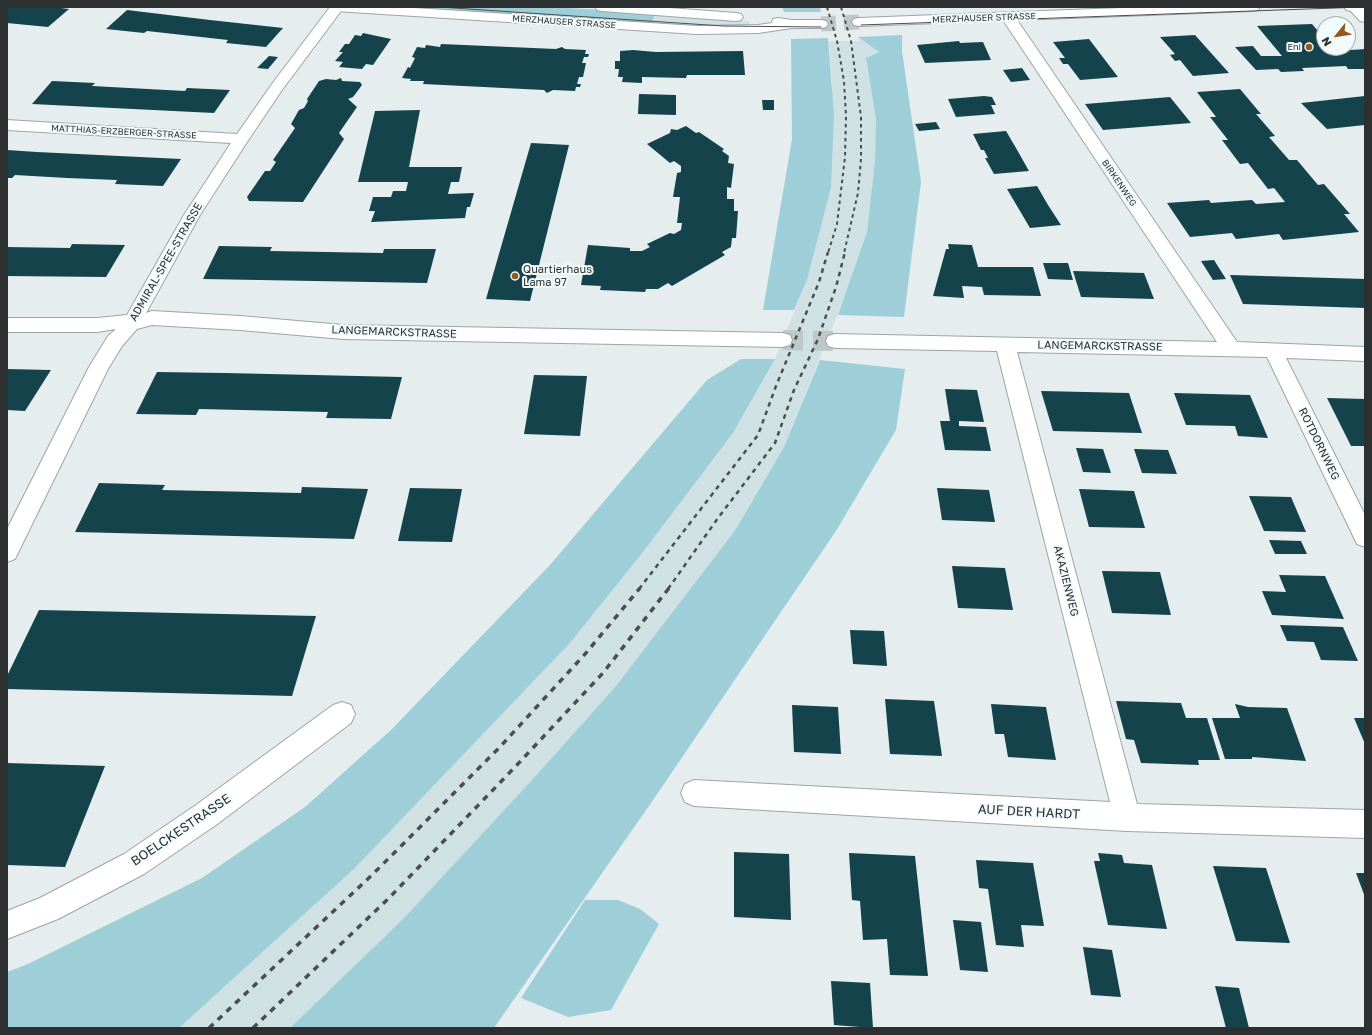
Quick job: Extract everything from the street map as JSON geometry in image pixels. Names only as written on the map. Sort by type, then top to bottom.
[{"type":"street","name":"MERZHAUSER STRASSE","points":[[337,7],[697,30],[758,29],[792,24]]},
{"type":"street","name":"ADMIRAL-SPEE-STRASSE","points":[[7,552],[99,367],[115,341],[129,327],[192,215],[241,139],[277,87],[337,7]]},
{"type":"street","name":"MERZHAUSER STRASSE","points":[[602,7],[647,9],[750,18],[792,24],[821,24]]},
{"type":"street","name":"MERZHAUSER STRASSE","points":[[859,22],[1008,17],[1191,8],[1253,7]]},
{"type":"street","points":[[1353,7],[1365,8]]},
{"type":"street","points":[[1353,7],[1365,18]]},
{"type":"street","name":"BIRKENWEG","points":[[1008,17],[1232,349]]},
{"type":"street","name":"MATTHIAS-ERZBERGER-STRASSE","points":[[7,125],[241,139]]},
{"type":"street","name":"LANGEMARCKSTRASSE","points":[[7,325],[97,325],[121,321],[138,322],[152,318],[240,323],[343,332],[783,340]]},
{"type":"street","name":"LANGEMARCKSTRASSE","points":[[835,341],[1232,349],[1365,354]]},
{"type":"street","name":"AKAZIENWEG","points":[[1005,344],[1127,817]]},
{"type":"street","name":"ROTDORNWEG","points":[[1273,351],[1365,537]]},
{"type":"street","name":"BOELCKESTRASSE","points":[[7,925],[48,909],[134,864],[206,815],[342,714]]},
{"type":"street","name":"AUF DER HARDT","points":[[694,793],[1127,817],[1365,824]]},
{"type":"shaded area","points":[[380,7],[550,7],[655,13],[651,25]]},
{"type":"shaded area","points":[[549,7],[749,21],[749,28],[651,25]]},
{"type":"shaded area","points":[[782,7],[820,7],[821,12],[784,12]]},
{"type":"shaded area","points":[[902,35],[902,51],[921,182],[904,317],[838,315],[867,232],[875,160],[876,119],[866,58],[879,52],[858,37]]},
{"type":"shaded area","points":[[858,37],[879,52],[866,58],[876,119],[875,160],[867,232],[847,291],[784,447],[736,529],[616,686],[532,780],[403,919],[290,1028],[179,1028],[354,869],[570,643],[643,552],[733,433],[775,359],[807,280],[831,188],[832,80],[829,41],[859,41]]},
{"type":"shaded area","points":[[828,38],[834,115],[831,188],[807,280],[794,310],[763,310],[792,139],[791,39]]},
{"type":"shaded area","points":[[741,359],[775,359],[733,433],[643,552],[570,643],[354,869],[179,1028],[7,1028],[7,972],[28,964],[202,878],[305,807],[392,729],[550,565],[707,380]]},
{"type":"shaded area","points":[[820,360],[905,369],[896,430],[836,531],[651,803],[494,1028],[290,1028],[403,919],[532,780],[616,686],[736,529],[784,447]]},
{"type":"shaded area","points":[[585,900],[618,900],[640,909],[659,924],[611,1010],[568,1017],[521,998]]},
{"type":"building","points":[[7,7],[53,7],[69,9],[48,27],[7,23]]},
{"type":"building","points":[[127,10],[283,28],[266,47],[226,43],[228,40],[147,31],[144,33],[106,29]]},
{"type":"building","points":[[1312,24],[1316,29],[1316,56],[1356,56],[1356,50],[1365,49],[1365,69],[1348,69],[1346,66],[1302,68],[1304,71],[1281,72],[1278,69],[1256,70],[1235,47],[1253,46],[1261,56],[1282,56],[1257,26]]},
{"type":"building","points":[[363,33],[391,39],[373,65],[366,64],[362,69],[339,67],[343,62],[335,61],[343,52],[339,52],[345,44],[349,44],[355,35],[361,36]]},
{"type":"building","points":[[1195,35],[1229,73],[1193,76],[1180,60],[1175,61],[1170,55],[1175,54],[1160,37]]},
{"type":"building","points":[[1089,39],[1118,77],[1080,80],[1068,64],[1063,64],[1059,58],[1065,58],[1053,42]]},
{"type":"building","points":[[959,41],[960,43],[983,42],[991,60],[925,63],[917,45]]},
{"type":"building","points":[[441,44],[556,49],[562,47],[565,49],[586,50],[585,54],[589,54],[588,57],[584,57],[582,63],[586,63],[583,77],[579,77],[577,84],[581,84],[580,87],[576,87],[575,91],[553,90],[547,93],[544,90],[423,84],[424,81],[410,81],[411,79],[402,78],[408,67],[410,68],[415,58],[412,57],[417,47],[425,48],[426,45],[440,47]]},
{"type":"building","points":[[633,50],[656,52],[743,51],[745,75],[687,75],[686,78],[642,77],[642,83],[622,82],[623,77],[618,77],[619,69],[615,69],[615,61],[620,61],[620,51]]},
{"type":"building","points":[[269,56],[278,57],[268,69],[257,68]]},
{"type":"building","points":[[1022,68],[1030,80],[1011,82],[1003,70]]},
{"type":"building","points":[[341,78],[342,81],[360,82],[362,85],[353,97],[348,99],[357,107],[339,133],[344,139],[303,202],[249,201],[247,197],[265,171],[270,171],[276,162],[273,160],[295,128],[291,124],[299,110],[304,108],[308,101],[307,99],[319,81],[326,79],[336,80]]},
{"type":"building","points":[[52,81],[95,83],[92,86],[185,91],[187,88],[230,90],[214,113],[32,104]]},
{"type":"building","points":[[1240,89],[1261,114],[1256,114],[1275,136],[1269,137],[1289,160],[1297,160],[1318,185],[1324,184],[1350,214],[1344,214],[1359,232],[1283,240],[1279,234],[1236,239],[1232,233],[1190,237],[1167,203],[1209,200],[1211,203],[1252,200],[1256,204],[1285,202],[1274,188],[1268,189],[1248,163],[1240,164],[1222,140],[1228,140],[1210,117],[1216,117],[1197,92]]},
{"type":"building","points":[[639,94],[676,95],[676,115],[638,114]]},
{"type":"building","points":[[984,96],[992,97],[996,105],[991,105],[995,114],[956,117],[948,99]]},
{"type":"building","points":[[1365,96],[1365,125],[1327,129],[1301,103]]},
{"type":"building","points":[[1170,97],[1191,123],[1103,130],[1085,104]]},
{"type":"building","points":[[762,100],[774,100],[774,110],[763,110]]},
{"type":"building","points":[[420,110],[409,167],[462,167],[459,182],[451,182],[448,194],[474,193],[470,207],[467,207],[465,218],[371,222],[375,211],[369,211],[373,197],[391,197],[393,191],[406,191],[408,182],[358,182],[375,111]]},
{"type":"building","points":[[936,122],[940,129],[919,131],[915,124]]},
{"type":"building","points":[[686,126],[696,133],[699,132],[724,149],[722,151],[729,156],[728,163],[734,164],[731,188],[727,187],[727,199],[734,199],[734,211],[738,211],[736,238],[732,238],[731,247],[722,252],[725,255],[672,286],[668,283],[658,289],[646,289],[645,292],[600,290],[601,286],[581,285],[588,245],[630,248],[630,251],[642,251],[650,247],[647,244],[670,233],[674,234],[681,230],[682,223],[677,223],[680,197],[673,197],[677,173],[681,172],[681,166],[674,161],[670,163],[647,144],[670,133],[671,129],[677,130]]},
{"type":"building","points":[[1006,131],[1029,171],[994,174],[985,158],[988,158],[984,150],[981,150],[973,134]]},
{"type":"building","points":[[531,143],[569,145],[530,301],[486,299]]},
{"type":"building","points":[[7,150],[181,159],[163,186],[115,184],[117,180],[15,175],[12,178],[7,178]]},
{"type":"building","points":[[1037,186],[1061,225],[1030,228],[1007,189]]},
{"type":"building","points":[[72,244],[125,245],[106,277],[7,276],[7,247],[70,248]]},
{"type":"building","points":[[948,244],[972,245],[978,267],[1033,267],[1041,296],[984,295],[982,287],[962,286],[964,298],[933,296],[946,249],[949,249]]},
{"type":"building","points":[[219,246],[272,247],[270,251],[383,253],[384,249],[436,249],[427,283],[203,279]]},
{"type":"building","points":[[1214,260],[1226,279],[1213,280],[1201,261]]},
{"type":"building","points":[[1043,263],[1068,263],[1073,280],[1048,279]]},
{"type":"building","points":[[1073,271],[1144,273],[1154,299],[1081,297]]},
{"type":"building","points":[[1230,275],[1365,279],[1365,308],[1243,304]]},
{"type":"building","points":[[7,369],[51,370],[25,411],[7,410]]},
{"type":"building","points":[[157,372],[402,377],[391,419],[326,418],[328,412],[199,409],[196,415],[136,414]]},
{"type":"building","points":[[534,375],[587,376],[580,436],[524,434]]},
{"type":"building","points":[[945,389],[977,390],[984,422],[959,421],[959,426],[986,427],[991,451],[945,450],[940,421],[950,421]]},
{"type":"building","points":[[1041,391],[1129,393],[1142,433],[1053,431]]},
{"type":"building","points":[[1174,393],[1250,395],[1268,438],[1238,436],[1235,426],[1186,425]]},
{"type":"building","points":[[1327,398],[1365,399],[1365,446],[1351,446]]},
{"type":"building","points":[[1076,448],[1103,449],[1111,473],[1083,472]]},
{"type":"building","points":[[1134,449],[1168,450],[1177,474],[1142,473]]},
{"type":"building","points":[[99,483],[165,485],[162,490],[301,493],[302,487],[368,489],[354,539],[75,532]]},
{"type":"building","points":[[410,488],[462,489],[452,542],[398,541]]},
{"type":"building","points":[[937,488],[989,490],[995,522],[942,520]]},
{"type":"building","points":[[1079,489],[1134,491],[1145,528],[1089,527]]},
{"type":"building","points":[[1249,496],[1291,497],[1306,532],[1264,531]]},
{"type":"building","points":[[1269,540],[1301,541],[1307,554],[1275,554]]},
{"type":"building","points":[[952,566],[1005,568],[1013,610],[958,608]]},
{"type":"building","points":[[1102,571],[1160,572],[1171,615],[1112,613]]},
{"type":"building","points":[[1279,575],[1325,576],[1344,619],[1272,615],[1262,591],[1286,592]]},
{"type":"building","points":[[39,610],[316,616],[292,696],[7,689],[7,676]]},
{"type":"building","points":[[1280,625],[1343,627],[1358,661],[1321,660],[1314,642],[1287,641]]},
{"type":"building","points":[[850,630],[884,631],[887,666],[853,664]]},
{"type":"building","points":[[885,699],[934,701],[942,756],[890,754]]},
{"type":"building","points":[[1116,701],[1181,703],[1186,718],[1207,718],[1220,760],[1198,760],[1199,765],[1141,763],[1134,740],[1126,739]]},
{"type":"building","points":[[991,704],[1046,707],[1056,760],[1008,757],[1004,734],[995,734]]},
{"type":"building","points":[[1235,704],[1248,707],[1287,708],[1306,761],[1252,757],[1252,759],[1225,759],[1212,718],[1240,718]]},
{"type":"building","points":[[792,705],[838,707],[841,754],[794,752]]},
{"type":"building","points":[[1354,718],[1365,718],[1365,744]]},
{"type":"building","points":[[7,763],[105,766],[65,867],[7,865]]},
{"type":"building","points":[[734,852],[789,854],[791,920],[734,917]]},
{"type":"building","points":[[849,853],[915,856],[928,976],[890,975],[887,939],[863,940],[860,901],[852,900]]},
{"type":"building","points":[[1098,853],[1122,855],[1124,863],[1152,865],[1167,929],[1108,925],[1094,861],[1100,861]]},
{"type":"building","points":[[976,860],[1033,863],[1044,926],[1021,925],[1024,947],[996,945],[988,889],[979,888]]},
{"type":"building","points":[[1213,866],[1266,868],[1290,943],[1236,941]]},
{"type":"building","points":[[1356,873],[1365,873],[1365,897]]},
{"type":"building","points":[[953,920],[981,922],[988,972],[960,970]]},
{"type":"building","points":[[1083,947],[1112,950],[1121,997],[1091,995]]},
{"type":"building","points":[[831,981],[870,983],[873,1028],[834,1025]]},
{"type":"building","points":[[1215,986],[1239,988],[1249,1028],[1226,1028]]},
{"type":"tunnel","points":[[821,24],[859,22]]},
{"type":"tunnel","points":[[783,340],[835,341]]},
{"type":"tram line","points":[[439,7],[723,26],[821,27]]},
{"type":"tram line","points":[[861,25],[1363,7]]},
{"type":"railway","points":[[827,7],[837,41],[844,81],[846,116],[845,157],[837,224],[828,253]]},
{"type":"railway","points":[[841,7],[851,41],[861,117],[861,159],[858,193],[844,253]]},
{"type":"railway","points":[[639,589],[758,435],[776,386],[819,282],[828,252]]},
{"type":"railway","points":[[668,589],[718,518],[775,443],[794,390],[818,339],[836,287],[845,252]]},
{"type":"railway","points":[[209,1028],[372,875],[499,748],[586,653],[640,588]]},
{"type":"railway","points":[[253,1028],[389,898],[515,767],[603,673],[669,588]]},
{"type":"place","name":"Eni","points":[[1309,47]]},
{"type":"place","name":"Quartierhaus Lama 97","points":[[515,276]]}]
